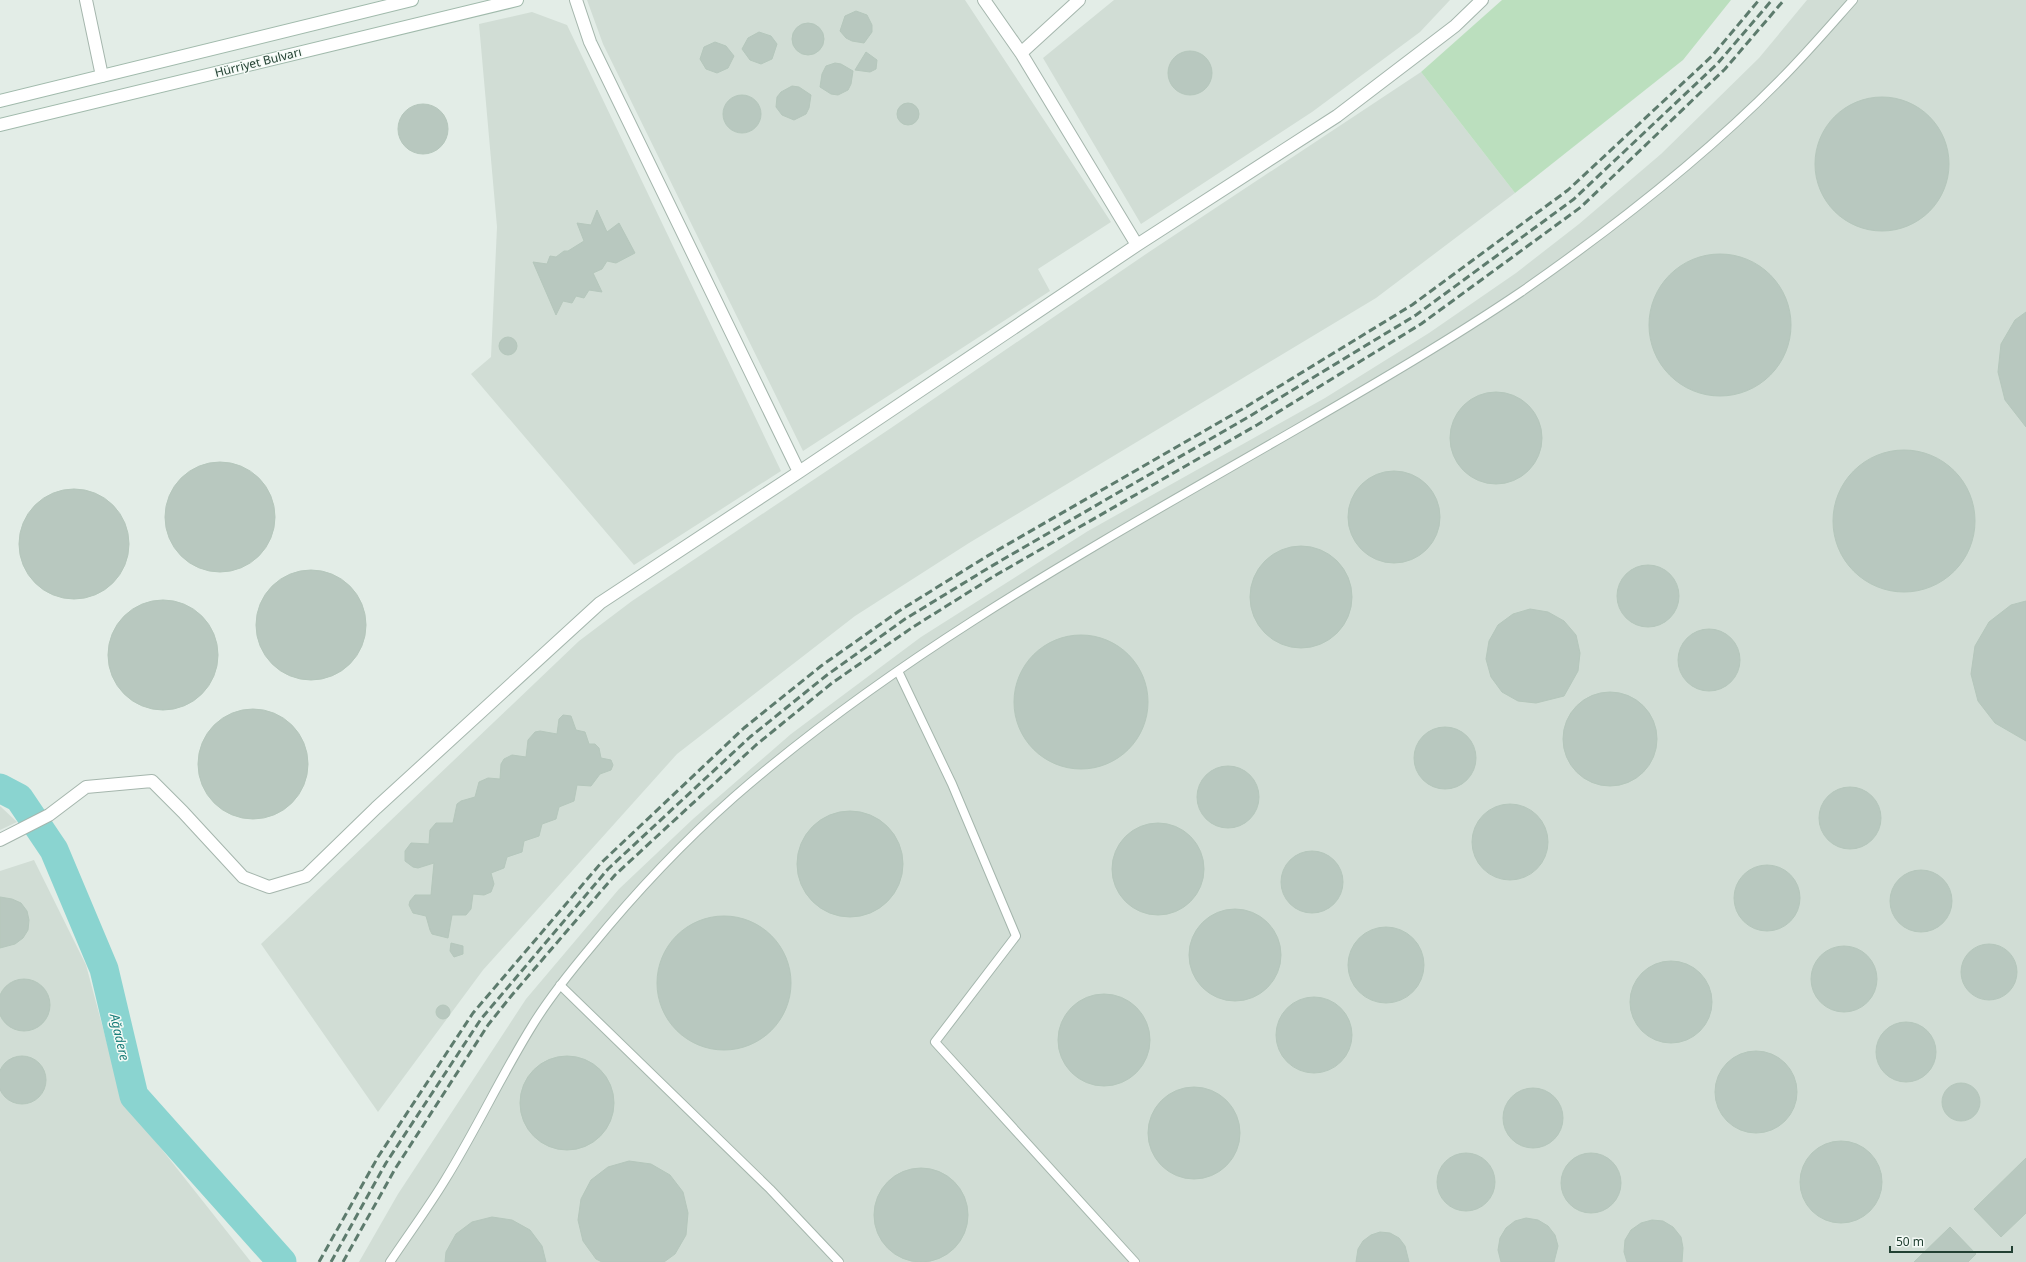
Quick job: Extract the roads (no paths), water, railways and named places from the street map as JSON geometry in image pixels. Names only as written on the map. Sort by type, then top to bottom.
[{"type":"street","points":[[86,0],[102,76]]},
{"type":"street","name":"Hürriyet Bulvarı","points":[[0,101],[412,0]]},
{"type":"street","name":"Hürriyet Bulvarı","points":[[0,125],[517,0]]},
{"type":"street","points":[[576,0],[590,42],[799,472]]},
{"type":"street","points":[[984,0],[1021,53],[1137,245]]},
{"type":"street","points":[[1021,53],[1079,0]]},
{"type":"street","points":[[0,840],[49,815],[86,787],[152,781],[184,812],[243,877],[269,887],[306,876],[376,808],[600,603],[799,472],[1137,245],[1337,116],[1455,26],[1482,0]]},
{"type":"lane","points":[[390,1262],[445,1181],[532,1025],[560,985],[628,902],[677,850],[734,797],[803,740],[898,671],[958,630],[1118,533],[1385,378],[1520,292],[1620,218],[1710,146],[1781,80],[1853,0]]},
{"type":"lane","points":[[898,671],[952,784],[1016,936],[934,1042],[1136,1262]]},
{"type":"lane","points":[[560,985],[770,1189],[839,1262]]},
{"type":"waterway","name":"Ağadere","points":[[0,788],[19,798],[54,850],[104,969],[134,1096],[282,1262]]},
{"type":"railway","points":[[319,1262],[378,1157],[473,1013],[601,863],[744,728],[821,666],[899,611],[984,558],[1244,408],[1412,305],[1568,190],[1712,56],[1759,0]]},
{"type":"railway","points":[[331,1262],[386,1163],[481,1019],[608,869],[750,737],[827,675],[905,619],[990,567],[1250,416],[1416,315],[1574,199],[1718,63],[1772,0]]},
{"type":"railway","points":[[343,1262],[395,1169],[488,1025],[615,875],[756,745],[832,683],[913,627],[996,575],[1257,425],[1421,324],[1581,207],[1725,69],[1784,0]]}]
